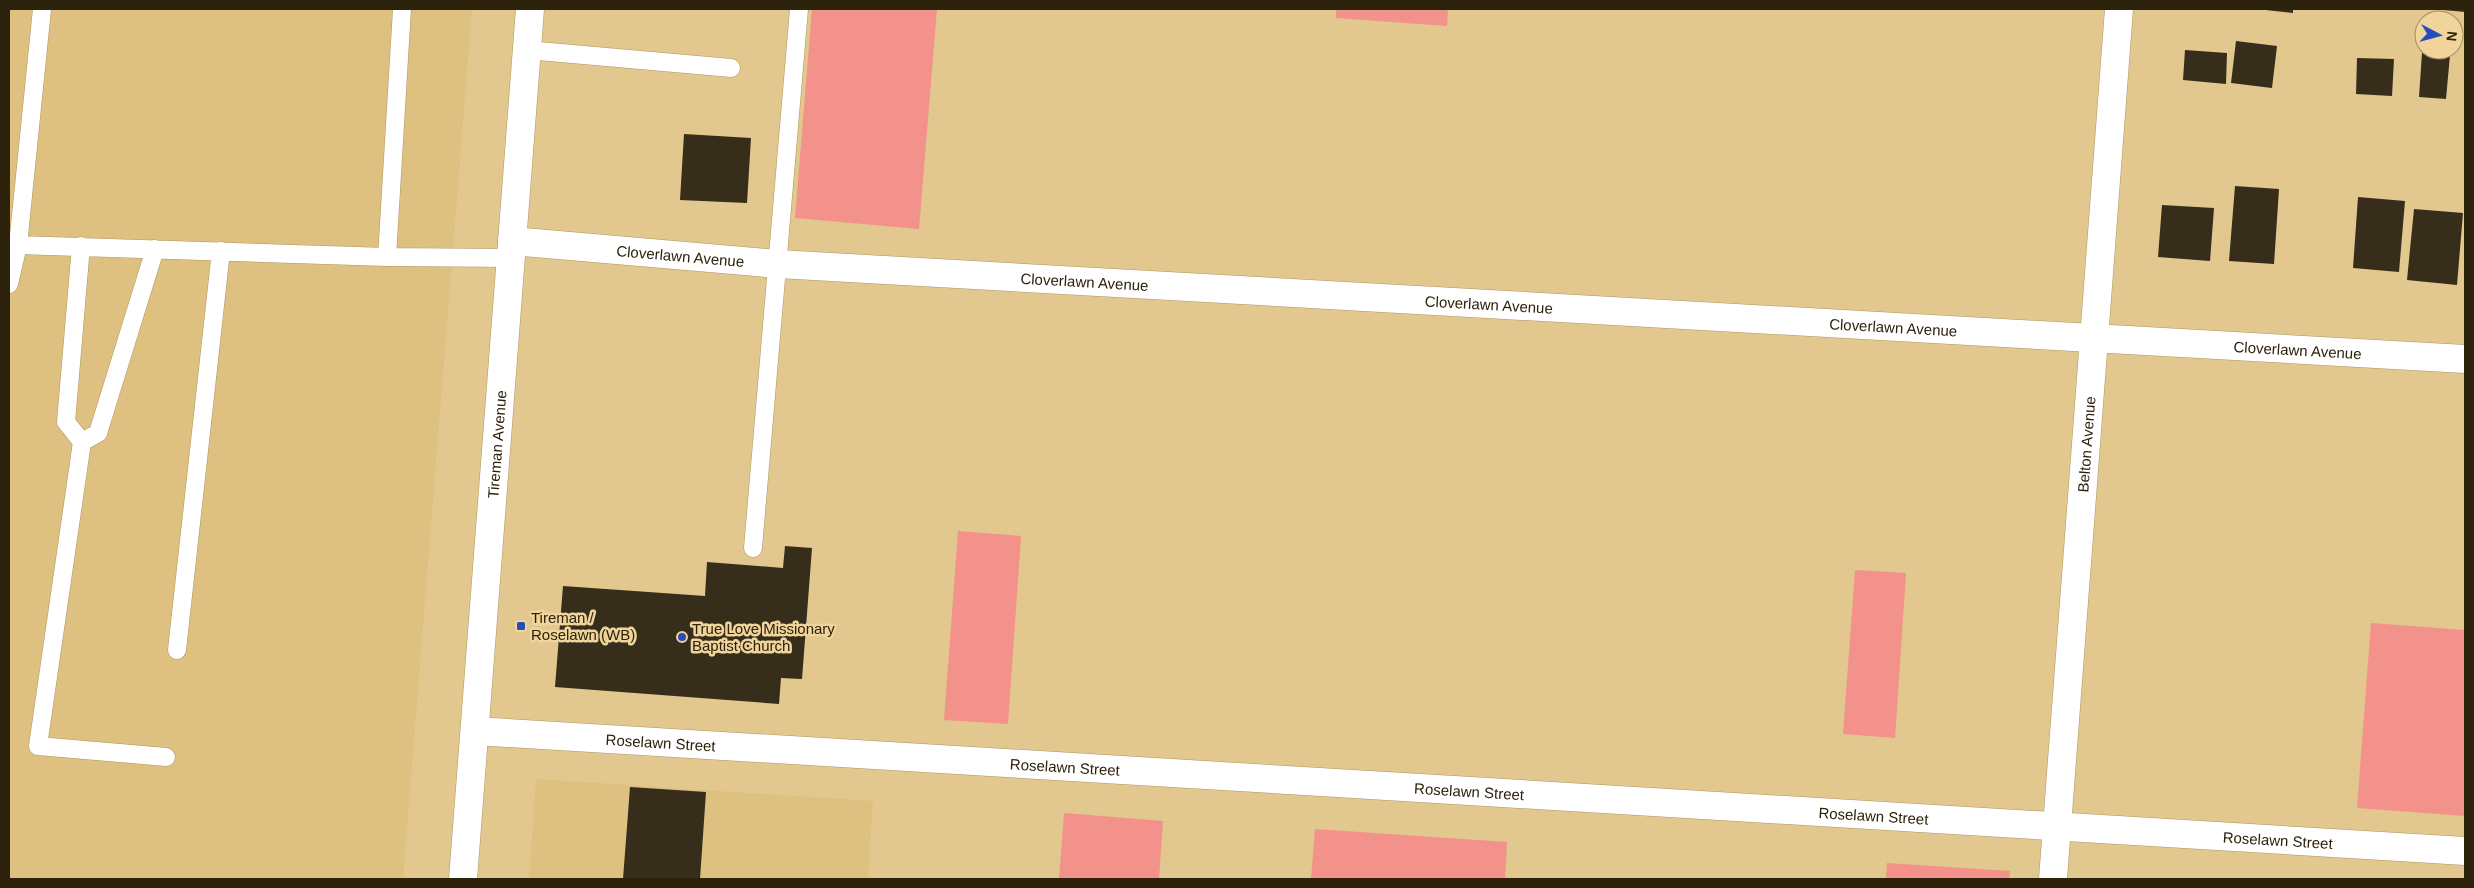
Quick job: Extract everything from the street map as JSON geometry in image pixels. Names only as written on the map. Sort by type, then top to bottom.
[{"type":"street","name":"Tireman Avenue","points":[[463,879],[530,9]]},
{"type":"street","name":"Belton Avenue","points":[[2053,879],[2119,9]]},
{"type":"street","name":"Cloverlawn Avenue","points":[[512,250],[2094,336],[2465,359]]},
{"type":"street","name":"Roselawn Street","points":[[475,731],[2465,851]]},
{"type":"lane","points":[[9,284],[18,245],[42,9]]},
{"type":"lane","points":[[387,257],[402,9]]},
{"type":"lane","points":[[753,548],[798,9]]},
{"type":"lane","points":[[527,50],[731,68]]},
{"type":"lane","points":[[18,245],[387,257],[512,250]]},
{"type":"lane","points":[[81,246],[66,422],[82,442],[38,746],[166,757]]},
{"type":"lane","points":[[82,442],[98,433],[155,249]]},
{"type":"lane","points":[[177,650],[221,251]]},
{"type":"shaded area","points":[[9,9],[472,9],[403,879],[9,879]]},
{"type":"shaded area","points":[[812,9],[937,9],[919,229],[795,218]]},
{"type":"shaded area","points":[[1336,9],[1448,9],[1447,26],[1336,18]]},
{"type":"shaded area","points":[[958,531],[1021,536],[1008,724],[944,720]]},
{"type":"shaded area","points":[[1855,570],[1906,573],[1895,738],[1843,734]]},
{"type":"shaded area","points":[[2371,623],[2465,630],[2465,816],[2357,808]]},
{"type":"shaded area","points":[[536,779],[873,801],[868,879],[529,879]]},
{"type":"shaded area","points":[[1064,813],[1163,821],[1159,879],[1059,879]]},
{"type":"shaded area","points":[[1315,829],[1507,842],[1505,879],[1311,879]]},
{"type":"shaded area","points":[[1887,863],[2010,871],[2009,879],[1886,879]]},
{"type":"building","points":[[2257,9],[2293,9],[2293,13]]},
{"type":"building","points":[[2465,9],[2465,12],[2464,10],[2443,10]]},
{"type":"building","points":[[2236,41],[2277,46],[2272,88],[2231,83]]},
{"type":"building","points":[[2185,50],[2227,53],[2226,84],[2183,80]]},
{"type":"building","points":[[2357,58],[2394,59],[2392,96],[2356,94]]},
{"type":"building","points":[[2422,60],[2450,60],[2446,99],[2419,97]]},
{"type":"building","points":[[684,134],[751,138],[747,203],[680,200]]},
{"type":"building","points":[[2235,186],[2279,189],[2274,264],[2229,261]]},
{"type":"building","points":[[2358,197],[2405,201],[2399,272],[2353,268]]},
{"type":"building","points":[[2162,205],[2214,208],[2210,261],[2158,257]]},
{"type":"building","points":[[2414,209],[2463,213],[2457,285],[2407,280]]},
{"type":"building","name":"True Love Missionary Baptist Church","points":[[785,546],[812,548],[802,679],[781,678],[779,704],[555,687],[563,586],[705,596],[707,562],[783,568]]},
{"type":"building","points":[[630,787],[706,792],[700,879],[623,879]]},
{"type":"place","name":"Tireman / Roselawn (WB)","points":[[521,626]]},
{"type":"place","name":"True Love Missionary Baptist Church","points":[[682,637]]}]
